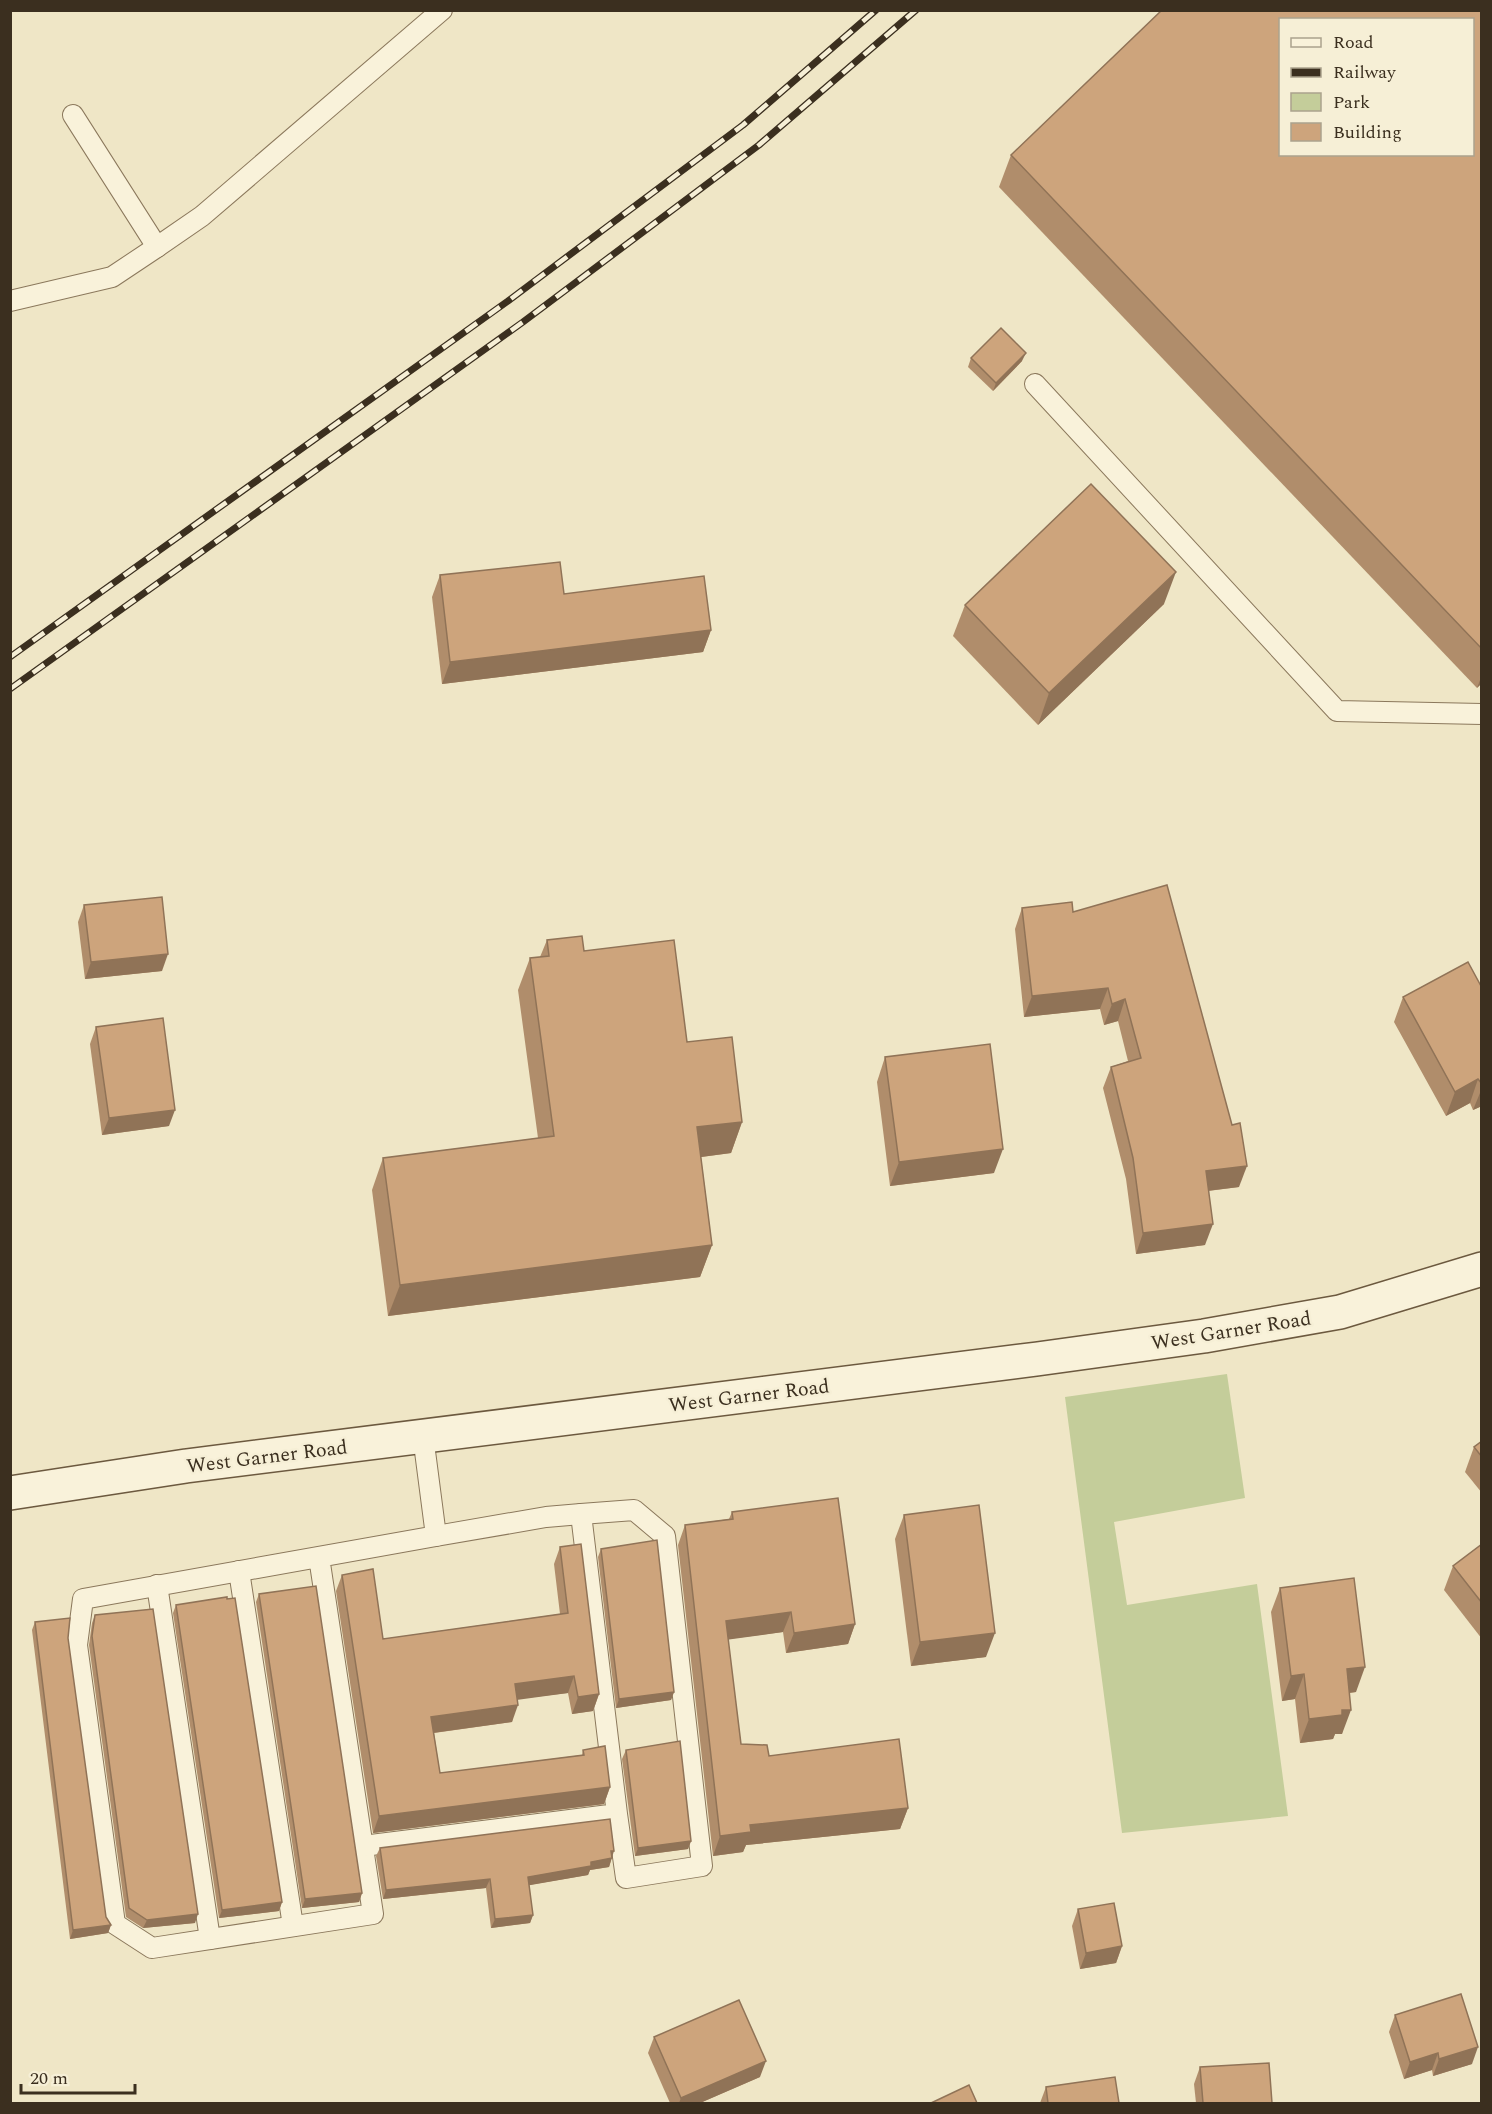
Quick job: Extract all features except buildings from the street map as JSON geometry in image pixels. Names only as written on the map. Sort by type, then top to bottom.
[{"type":"main road","name":"West Garner Road","points":[[10,1493],[186,1466],[1204,1336],[1340,1312],[1482,1269]]},
{"type":"lane","points":[[10,301],[112,277],[157,247],[202,216],[442,10]]},
{"type":"lane","points":[[73,115],[157,247]]},
{"type":"lane","points":[[1035,384],[1337,711],[1482,714]]},
{"type":"lane","points":[[423,1436],[436,1536]]},
{"type":"lane","points":[[319,1557],[373,1914],[152,1948],[115,1924],[77,1645],[83,1599],[158,1585],[546,1517],[581,1514],[634,1510],[665,1536],[702,1866],[626,1878],[581,1514]]},
{"type":"lane","points":[[240,1571],[293,1926]]},
{"type":"lane","points":[[158,1585],[210,1939]]},
{"type":"lane","points":[[363,1846],[617,1814]]},
{"type":"green space","points":[[1227,1374],[1245,1498],[1114,1522],[1127,1605],[1257,1584],[1288,1816],[1122,1833],[1065,1397]]},
{"type":"railway","points":[[10,657],[508,301],[743,125],[876,10]]},
{"type":"railway","points":[[10,689],[523,322],[759,145],[916,10]]}]
